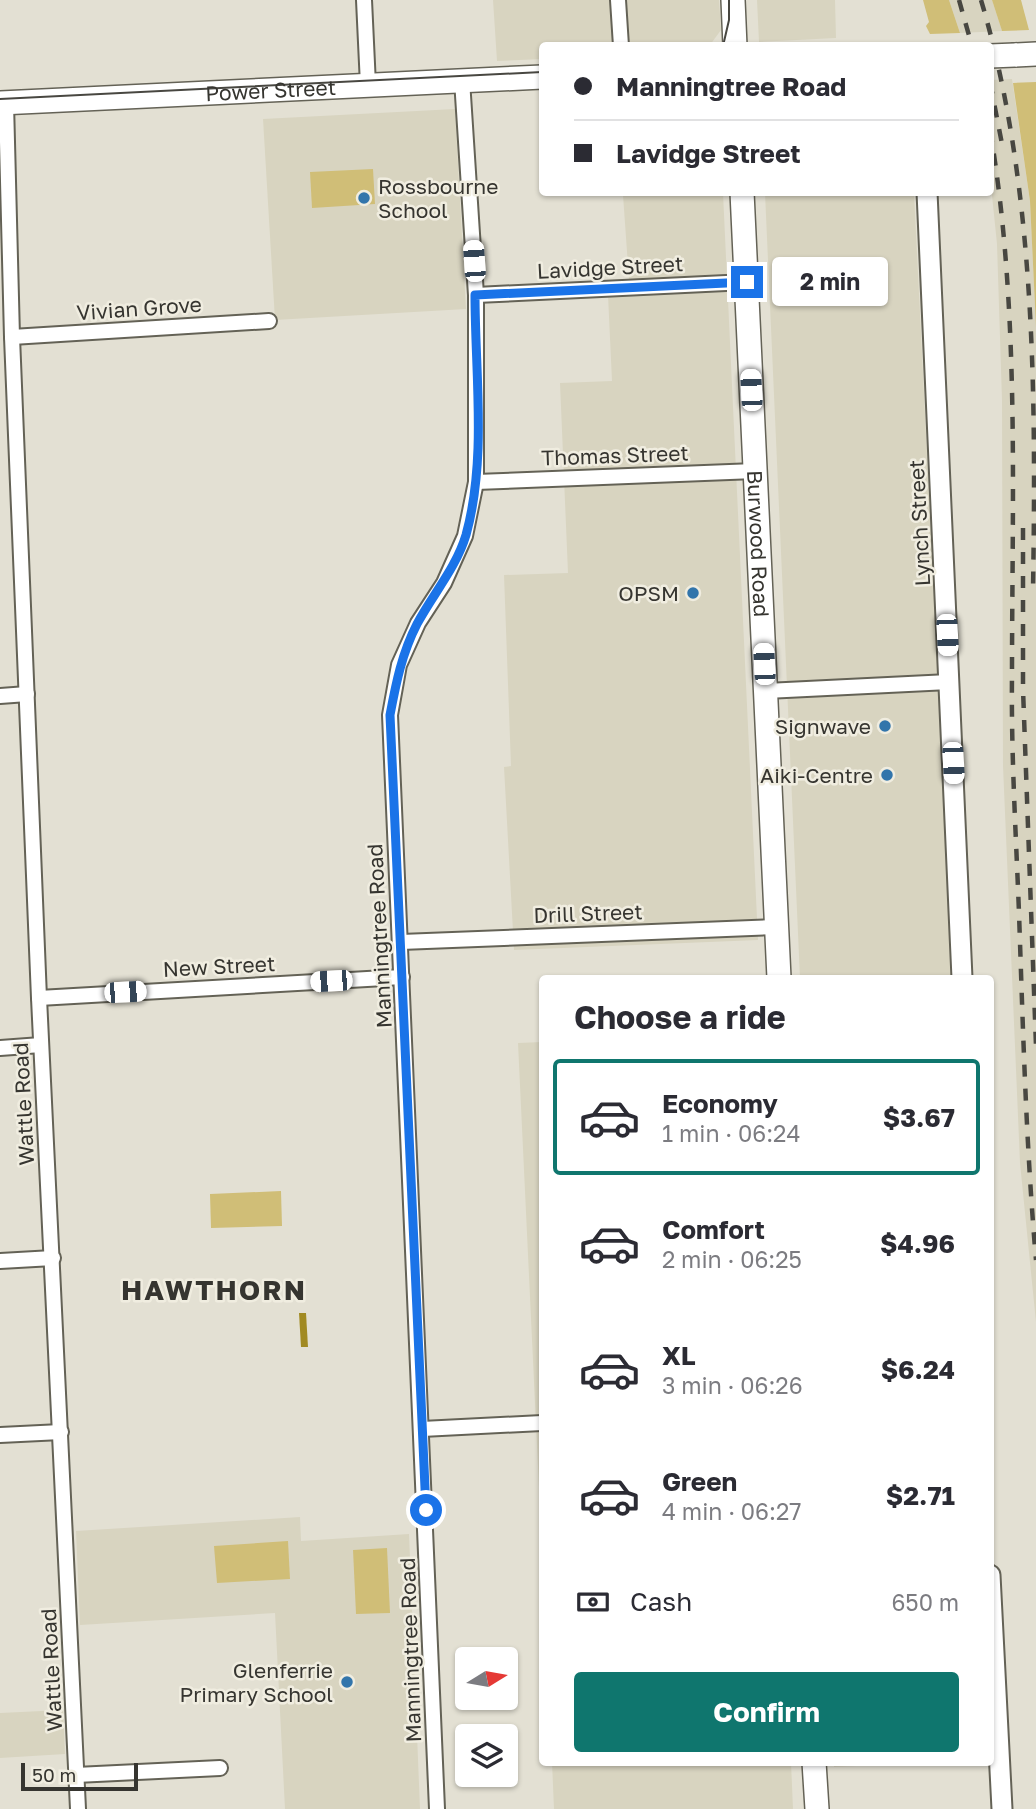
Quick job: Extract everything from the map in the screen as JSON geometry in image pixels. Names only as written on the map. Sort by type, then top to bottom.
[{"type":"main road","points":[[733,0],[735,42]]},
{"type":"main road","points":[[994,56],[1025,55]]},
{"type":"main road","name":"Power Street","points":[[3,103],[539,76]]},
{"type":"main road","name":"Burwood Road","points":[[742,196],[779,975]]},
{"type":"main road","points":[[814,1766],[817,1809]]},
{"type":"street","points":[[364,0],[368,85]]},
{"type":"street","points":[[618,0],[621,42]]},
{"type":"street","name":"Manningtree Road","points":[[437,1809],[390,715],[399,664],[418,623],[444,583],[465,536],[476,482],[475,295],[462,80]]},
{"type":"street","name":"Wattle Road","points":[[3,103],[41,1045],[78,1809]]},
{"type":"street","name":"Lynch Street","points":[[927,196],[962,975]]},
{"type":"street","name":"Lavidge Street","points":[[475,295],[747,282]]},
{"type":"street","name":"Vivian Grove","points":[[12,337],[269,321]]},
{"type":"street","name":"Thomas Street","points":[[476,482],[755,471]]},
{"type":"street","points":[[766,691],[949,682]]},
{"type":"street","points":[[0,696],[27,694]]},
{"type":"street","name":"Drill Street","points":[[401,942],[776,927]]},
{"type":"street","name":"New Street","points":[[39,998],[402,977]]},
{"type":"street","points":[[0,1048],[41,1045]]},
{"type":"street","points":[[0,1261],[53,1258]]},
{"type":"street","points":[[422,1429],[539,1423]]},
{"type":"street","points":[[0,1435],[61,1432]]},
{"type":"street","points":[[994,1653],[1002,1809]]},
{"type":"street","points":[[76,1775],[220,1768]]},
{"type":"shaded area","points":[[493,0],[719,0],[721,30],[712,42],[539,42],[539,59],[497,61]]},
{"type":"shaded area","points":[[757,0],[835,0],[836,38],[759,42]]},
{"type":"shaded area","points":[[923,0],[949,0],[960,33],[930,34],[926,26],[929,22]]},
{"type":"shaded area","points":[[949,0],[992,0],[1002,31],[960,33]]},
{"type":"shaded area","points":[[992,0],[1021,0],[1029,30],[1002,31]]},
{"type":"shaded area","points":[[1012,79],[1030,201],[1036,327],[1036,1322],[1020,1163],[1003,766],[1002,400],[997,244],[992,196],[994,80]]},
{"type":"shaded area","points":[[1036,82],[1036,327],[1030,201],[1013,83]]},
{"type":"shaded area","name":"Rossbourne School","points":[[455,109],[466,309],[275,320],[263,119]]},
{"type":"shaded area","points":[[373,169],[375,204],[312,208],[310,172]]},
{"type":"shaded area","points":[[623,196],[723,196],[758,940],[514,950],[504,767],[511,766],[504,575],[568,573],[560,383],[612,381],[608,295],[630,294]]},
{"type":"shaded area","points":[[765,196],[914,196],[953,975],[800,975]]},
{"type":"shaded area","points":[[539,1042],[539,1488],[518,1043]]},
{"type":"shaded area","points":[[281,1191],[282,1226],[211,1228],[210,1194]]},
{"type":"shaded area","points":[[299,1313],[306,1313],[308,1347],[301,1347]]},
{"type":"shaded area","name":"Glenferrie Primary School","points":[[300,1517],[301,1541],[409,1534],[420,1809],[285,1809],[275,1613],[80,1625],[76,1531]]},
{"type":"shaded area","points":[[288,1541],[290,1579],[217,1583],[214,1546]]},
{"type":"shaded area","points":[[387,1548],[390,1613],[356,1614],[353,1550]]},
{"type":"shaded area","points":[[63,1710],[65,1754],[0,1758],[0,1713]]},
{"type":"shaded area","points":[[552,1766],[791,1766],[793,1809],[554,1809]]},
{"type":"tram line","points":[[724,42],[729,20],[729,0]]},
{"type":"tram line","points":[[0,99],[539,72]]},
{"type":"railway","points":[[959,0],[971,42]]},
{"type":"railway","points":[[981,0],[992,42]]},
{"type":"railway","points":[[994,51],[1013,143],[1029,292],[1034,443],[1033,591]]},
{"type":"railway","points":[[994,103],[1002,144]]},
{"type":"railway","points":[[994,157],[1000,197],[1010,333],[1013,764],[1025,1086],[1036,1260]]},
{"type":"railway","points":[[1023,528],[1023,689],[1036,1046]]},
{"type":"place","name":"Rossbourne School","points":[[364,198]]},
{"type":"place","name":"OPSM","points":[[693,593]]},
{"type":"place","name":"Signwave","points":[[885,726]]},
{"type":"place","name":"Aiki-Centre","points":[[887,775]]},
{"type":"place","name":"Glenferrie Primary School","points":[[347,1682]]},
{"type":"district","name":"HAWTHORN","points":[[214,1289]]},
{"type":"route","points":[[426,1510],[390,715],[399,664],[418,623],[444,583],[465,536],[476,482],[475,295],[747,282]]}]
